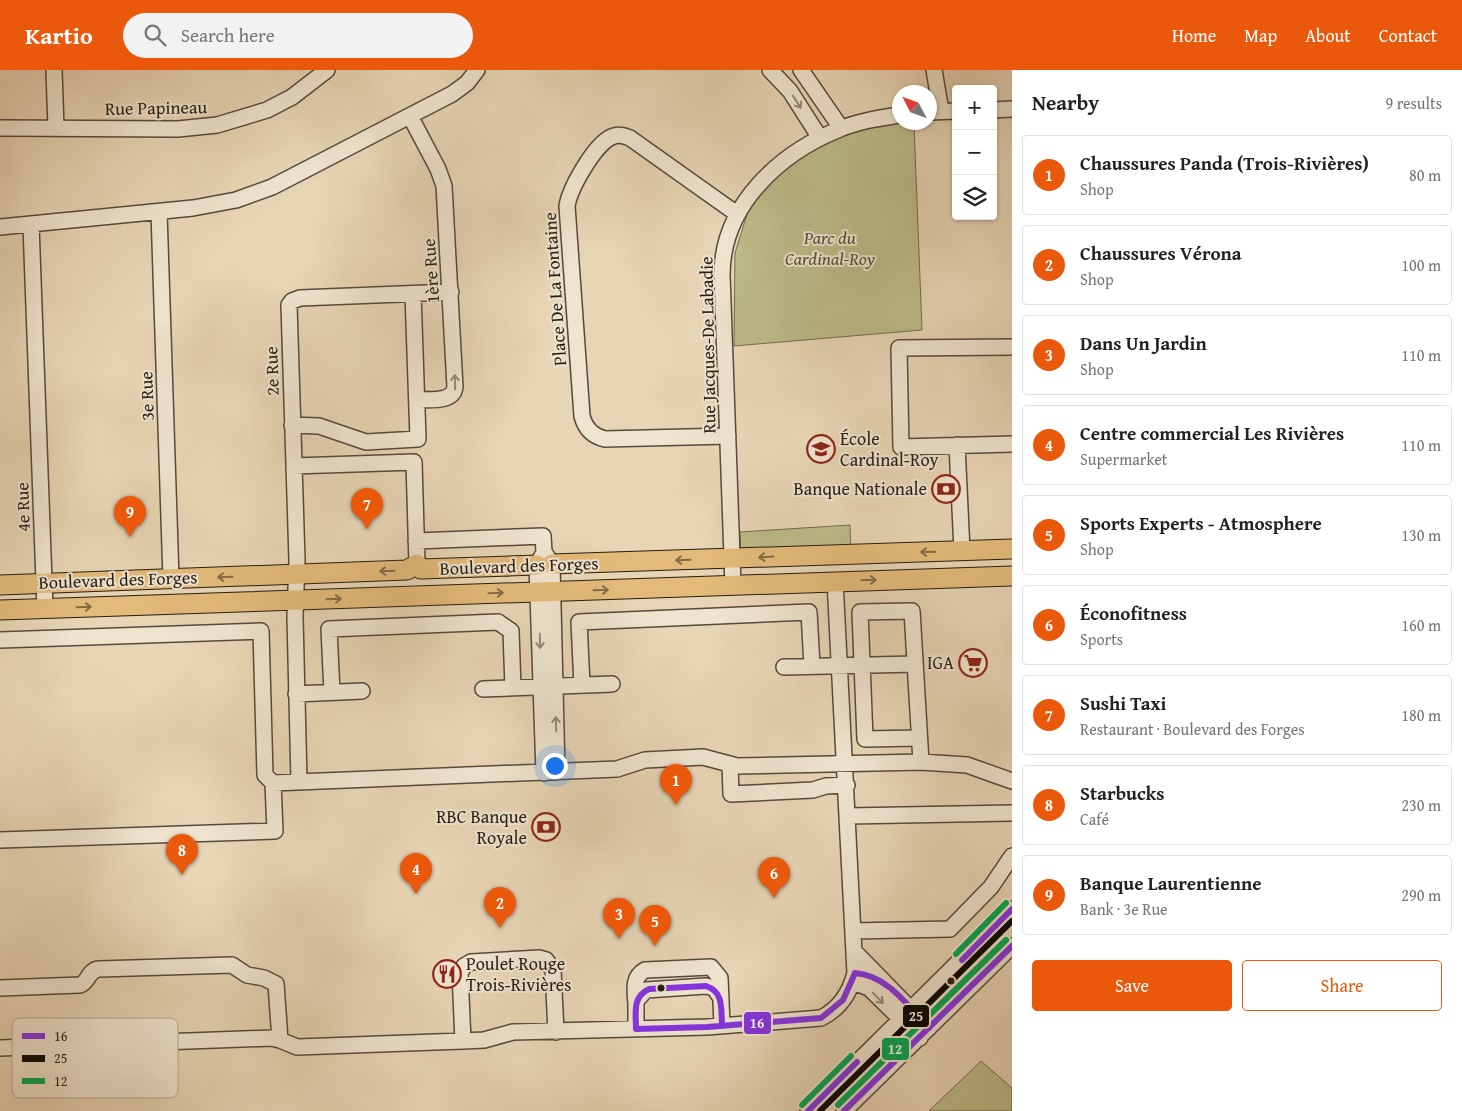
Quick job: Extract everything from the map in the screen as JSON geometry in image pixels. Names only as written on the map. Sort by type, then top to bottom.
[{"type":"main road","name":"Boulevard des Forges","points":[[0,585],[407,570],[417,564],[421,569],[544,560],[732,558],[1012,549]]},
{"type":"main road","name":"Boulevard des Forges","points":[[0,610],[1012,576]]},
{"type":"street","points":[[54,70],[56,128]]},
{"type":"street","name":"Rue Papineau","points":[[0,128],[178,128],[224,123],[267,110],[292,96],[327,70]]},
{"type":"street","points":[[0,227],[159,212],[224,203],[253,194],[458,90],[477,70]]},
{"type":"street","points":[[770,70],[790,91],[820,138]]},
{"type":"street","points":[[801,70],[841,128]]},
{"type":"street","points":[[934,70],[942,112]]},
{"type":"street","points":[[997,110],[1012,109]]},
{"type":"street","name":"1ère Rue","points":[[410,116],[438,169],[444,186],[455,390],[449,397],[418,400]]},
{"type":"street","name":"Rue Jacques-De Labadie","points":[[733,585],[722,267],[725,247],[737,214],[750,194],[768,175],[820,138],[841,128],[892,117]]},
{"type":"street","name":"Place De La Fontaine","points":[[728,436],[605,439],[594,435],[586,427],[582,416],[567,206],[573,186],[602,144],[610,138],[619,135],[630,138],[737,214]]},
{"type":"street","name":"3e Rue","points":[[159,212],[171,578]]},
{"type":"street","name":"4e Rue","points":[[31,225],[45,609]]},
{"type":"street","name":"2e Rue","points":[[299,781],[296,694],[294,466],[289,308],[292,301],[300,298],[451,292]]},
{"type":"street","name":"1ère Rue","points":[[292,426],[319,426],[364,442],[416,441],[420,436],[414,294]]},
{"type":"street","points":[[1012,347],[899,348],[901,447],[1012,444]]},
{"type":"street","points":[[957,445],[962,551]]},
{"type":"street","points":[[294,466],[414,462],[417,564]]},
{"type":"street","points":[[416,541],[543,536],[551,773]]},
{"type":"street","points":[[178,1041],[272,1038],[296,1047],[463,1041],[489,1039],[509,1033],[722,1025],[820,1018],[839,1005],[854,978],[854,951],[847,785],[844,762],[835,581]]},
{"type":"street","points":[[919,738],[866,739],[860,612],[912,610],[922,762]]},
{"type":"street","points":[[582,685],[579,622],[809,612],[812,666]]},
{"type":"street","points":[[332,692],[329,628],[498,622],[511,631],[513,688]]},
{"type":"street","points":[[0,640],[261,630],[265,775],[273,783],[275,831],[0,840]]},
{"type":"street","points":[[784,667],[915,664]]},
{"type":"street","points":[[483,689],[612,684]]},
{"type":"street","points":[[296,694],[362,691]]},
{"type":"street","points":[[273,783],[551,773],[617,769],[645,760],[703,757],[737,766],[844,762],[922,762],[967,765],[1012,780]]},
{"type":"street","points":[[730,764],[731,794],[813,790],[826,786],[847,785]]},
{"type":"street","points":[[848,816],[1012,813]]},
{"type":"street","points":[[853,931],[950,929],[979,901],[1012,856]]},
{"type":"street","points":[[808,1111],[1012,909]]},
{"type":"street","points":[[844,1111],[1012,946]]},
{"type":"street","points":[[854,951],[883,982],[906,1014],[925,1033]]},
{"type":"street","points":[[463,1041],[460,973],[464,966],[471,962],[539,958],[546,960],[553,970],[556,1032]]},
{"type":"street","points":[[0,988],[80,985],[85,982],[92,971],[100,969],[232,966],[251,976],[264,978],[276,984],[280,1040]]},
{"type":"street","points":[[854,978],[865,973],[883,982]]},
{"type":"street","points":[[854,978],[906,1014]]},
{"type":"street","points":[[636,1029],[636,1004],[640,994],[649,989],[706,986],[714,988],[720,998],[722,1025]]},
{"type":"green space","name":"Parc du Cardinal-Roy","points":[[892,123],[892,130],[914,130],[922,330],[734,346],[735,253],[749,208],[775,176],[828,133]]},
{"type":"green space","points":[[850,525],[851,553],[741,558],[740,532]]},
{"type":"green space","points":[[981,1061],[1012,1088],[1012,1111],[929,1111]]},
{"type":"transit line","name":"12","points":[[956,954],[1006,903]]},
{"type":"transit line","name":"16","points":[[962,960],[1012,909]]},
{"type":"transit line","name":"25","points":[[820,1111],[1012,921]]},
{"type":"transit line","name":"12","points":[[838,1105],[1006,940]]},
{"type":"transit line","name":"16","points":[[844,1111],[1012,946]]},
{"type":"transit line","name":"16","points":[[855,973],[867,975],[887,985],[905,1001],[929,1028]]},
{"type":"transit line","name":"16","points":[[636,1029],[707,1027],[821,1018],[843,1000],[855,973]]},
{"type":"transit line","name":"16","points":[[636,1029],[637,1001],[644,992],[649,989],[706,986],[716,992],[719,997],[722,1025]]},
{"type":"transit line","name":"12","points":[[802,1105],[851,1056]]},
{"type":"transit line","name":"16","points":[[808,1111],[857,1062]]},
{"type":"place","name":"École Cardinal-Roy","points":[[821,449]]},
{"type":"place","name":"Banque Nationale","points":[[946,489]]},
{"type":"place","name":"Sushi Taxi","points":[[367,529]]},
{"type":"place","name":"Banque Laurentienne","points":[[130,537]]},
{"type":"place","name":"IGA","points":[[973,663]]},
{"type":"place","name":"Chaussures Panda (Trois-Rivières)","points":[[676,805]]},
{"type":"place","name":"RBC Banque Royale","points":[[546,827]]},
{"type":"place","name":"Starbucks","points":[[182,875]]},
{"type":"place","name":"Centre commercial Les Rivières","points":[[416,894]]},
{"type":"place","name":"Éconofitness","points":[[774,898]]},
{"type":"place","name":"Chaussures Vérona","points":[[500,928]]},
{"type":"place","name":"Dans Un Jardin","points":[[619,939]]},
{"type":"place","name":"Sports Experts - Atmosphere","points":[[655,946]]},
{"type":"place","name":"Poulet Rouge Trois-Rivières","points":[[447,974]]}]
